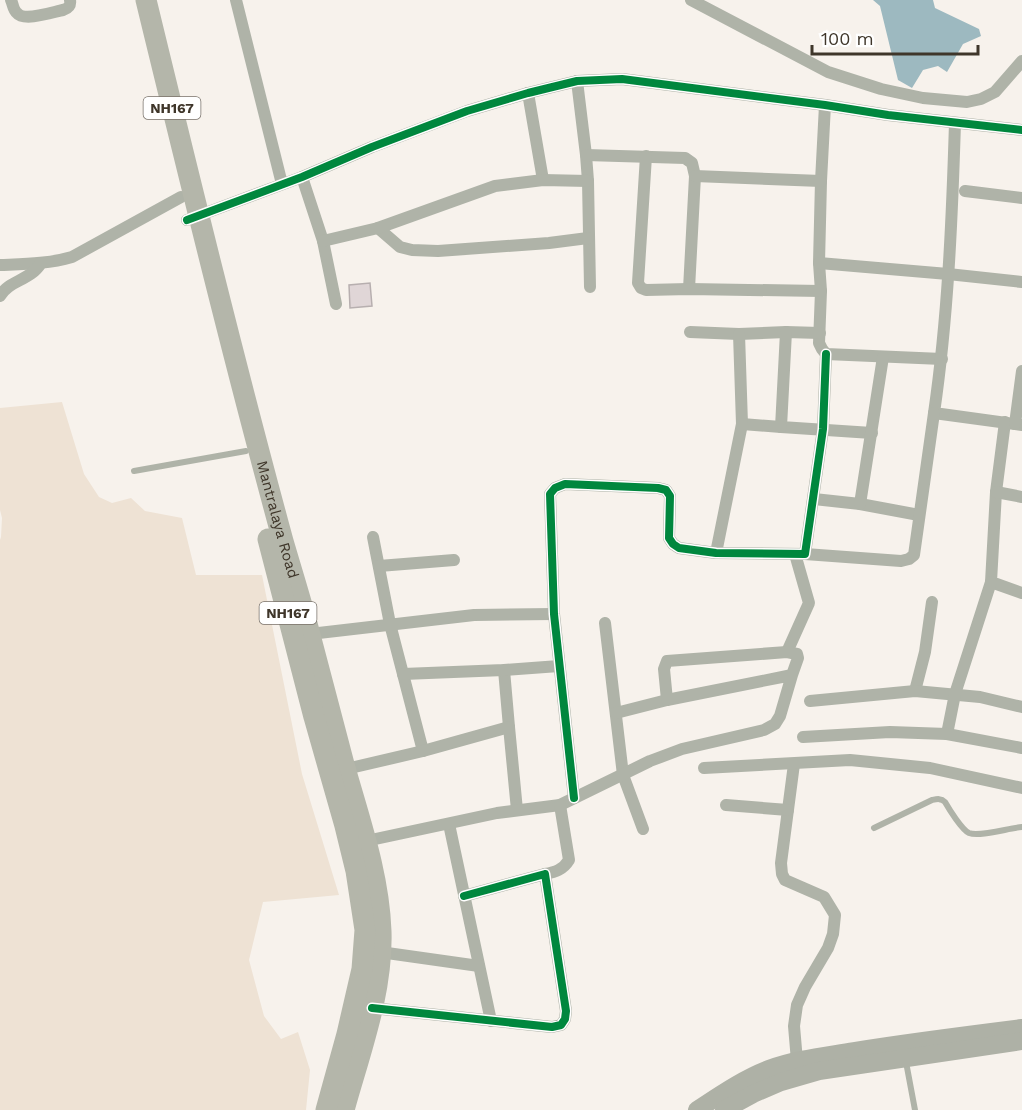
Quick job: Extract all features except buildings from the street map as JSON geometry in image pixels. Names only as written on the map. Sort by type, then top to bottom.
[{"type":"highway","name":"NH167","points":[[132,0],[181,197],[193,218],[246,451],[356,871],[365,930],[362,969],[326,1110]]},
{"type":"highway","name":"Mantralaya Road","points":[[146,0],[193,218],[310,634],[372,866],[381,928],[379,971],[372,1008],[344,1110]]},
{"type":"main road","points":[[697,1110],[754,1076],[771,1068],[797,1061],[906,1043],[1022,1028]]},
{"type":"main road","points":[[724,1110],[781,1082],[819,1071],[1022,1041]]},
{"type":"street","points":[[11,0],[17,14],[27,17],[63,10],[68,8],[70,0]]},
{"type":"street","points":[[236,0],[282,184]]},
{"type":"street","points":[[691,0],[828,72],[881,89],[922,98],[967,102],[981,99],[995,92],[1022,61]]},
{"type":"street","points":[[193,218],[467,111],[577,81],[622,79],[888,115],[1022,130]]},
{"type":"street","points":[[577,81],[588,182],[590,287]]},
{"type":"street","points":[[528,93],[543,180]]},
{"type":"street","points":[[787,652],[809,603],[800,554],[814,499],[823,429],[826,354],[819,343],[821,291],[819,263],[825,105]]},
{"type":"street","points":[[574,798],[554,615],[550,494],[555,488],[565,484],[666,490],[670,496],[669,538],[679,548],[716,553],[800,554],[901,561],[914,555],[942,359],[955,123]]},
{"type":"street","points":[[586,155],[685,158],[692,164],[695,176],[689,289]]},
{"type":"street","points":[[646,156],[638,283],[641,288],[646,290],[821,291]]},
{"type":"street","points":[[695,176],[821,181]]},
{"type":"street","points":[[302,177],[323,241],[336,303]]},
{"type":"street","points":[[323,241],[378,228],[495,186],[543,180],[588,182]]},
{"type":"street","points":[[965,191],[1022,198]]},
{"type":"street","points":[[0,265],[57,262],[72,257],[181,197]]},
{"type":"street","points":[[378,228],[400,247],[412,250],[549,243],[588,238]]},
{"type":"street","points":[[0,296],[7,288],[29,276],[41,263]]},
{"type":"street","points":[[819,263],[1022,282]]},
{"type":"street","points":[[690,332],[820,333]]},
{"type":"street","points":[[781,427],[786,332]]},
{"type":"street","points":[[716,553],[742,423],[739,334]]},
{"type":"street","points":[[826,354],[942,359]]},
{"type":"street","points":[[861,504],[884,357]]},
{"type":"street","points":[[947,734],[955,694],[991,582],[996,492],[1014,424],[1022,371]]},
{"type":"street","points":[[934,413],[1014,424]]},
{"type":"street","points":[[742,423],[872,433]]},
{"type":"street","points":[[996,492],[1022,496]]},
{"type":"street","points":[[814,499],[861,504],[919,515]]},
{"type":"street","points":[[373,537],[390,624],[423,751]]},
{"type":"street","points":[[379,566],[454,560]]},
{"type":"street","points":[[991,582],[1022,593]]},
{"type":"street","points":[[915,691],[925,652],[932,602]]},
{"type":"street","points":[[310,634],[474,615],[554,615]]},
{"type":"street","points":[[605,623],[623,775],[644,829]]},
{"type":"street","points":[[366,841],[497,813],[560,805],[682,748],[764,730],[776,724],[780,716],[798,658],[796,654],[787,652],[667,662],[664,669],[667,700]]},
{"type":"street","points":[[403,674],[559,666]]},
{"type":"street","points":[[504,670],[517,810]]},
{"type":"street","points":[[616,713],[667,700],[792,675]]},
{"type":"street","points":[[810,701],[915,691],[980,697],[1022,707]]},
{"type":"street","points":[[346,769],[423,751],[508,727]]},
{"type":"street","points":[[803,737],[890,732],[947,734],[1022,748]]},
{"type":"street","points":[[704,768],[835,760],[873,762],[930,768],[1022,788]]},
{"type":"street","points":[[794,764],[781,863],[782,874],[785,880],[824,897],[835,915],[833,934],[828,948],[797,1005],[794,1026],[797,1061]]},
{"type":"street","points":[[465,896],[557,871],[565,866],[569,860],[560,805]]},
{"type":"street","points":[[726,805],[788,810]]},
{"type":"street","points":[[449,824],[491,1021]]},
{"type":"street","points":[[372,1008],[552,1027],[561,1024],[566,1011],[545,874]]},
{"type":"street","points":[[380,952],[479,966]]},
{"type":"lane","points":[[134,471],[246,451]]},
{"type":"lane","points":[[874,828],[938,799],[945,802],[970,834],[1022,827]]},
{"type":"lane","points":[[905,1058],[915,1110]]},
{"type":"shaded area","points":[[62,402],[84,474],[99,497],[112,503],[131,498],[145,511],[182,518],[196,575],[262,575],[302,774],[339,895],[263,902],[249,960],[264,1016],[281,1039],[298,1032],[310,1070],[306,1110],[0,1110],[0,540],[2,518],[0,510],[0,408]]},
{"type":"water","points":[[873,0],[933,0],[935,8],[979,29],[981,36],[963,44],[947,72],[938,66],[923,70],[912,88],[898,80],[880,6]]},
{"type":"cycle path","points":[[187,220],[467,111],[577,81],[622,79],[888,115],[1022,130]]},
{"type":"cycle path","points":[[574,798],[554,614],[550,494],[555,488],[565,484],[658,488],[666,490],[670,496],[669,538],[679,548],[716,553],[805,554],[823,429],[826,354]]},
{"type":"cycle path","points":[[372,1008],[552,1027],[561,1025],[566,1011],[545,874],[464,896]]}]
